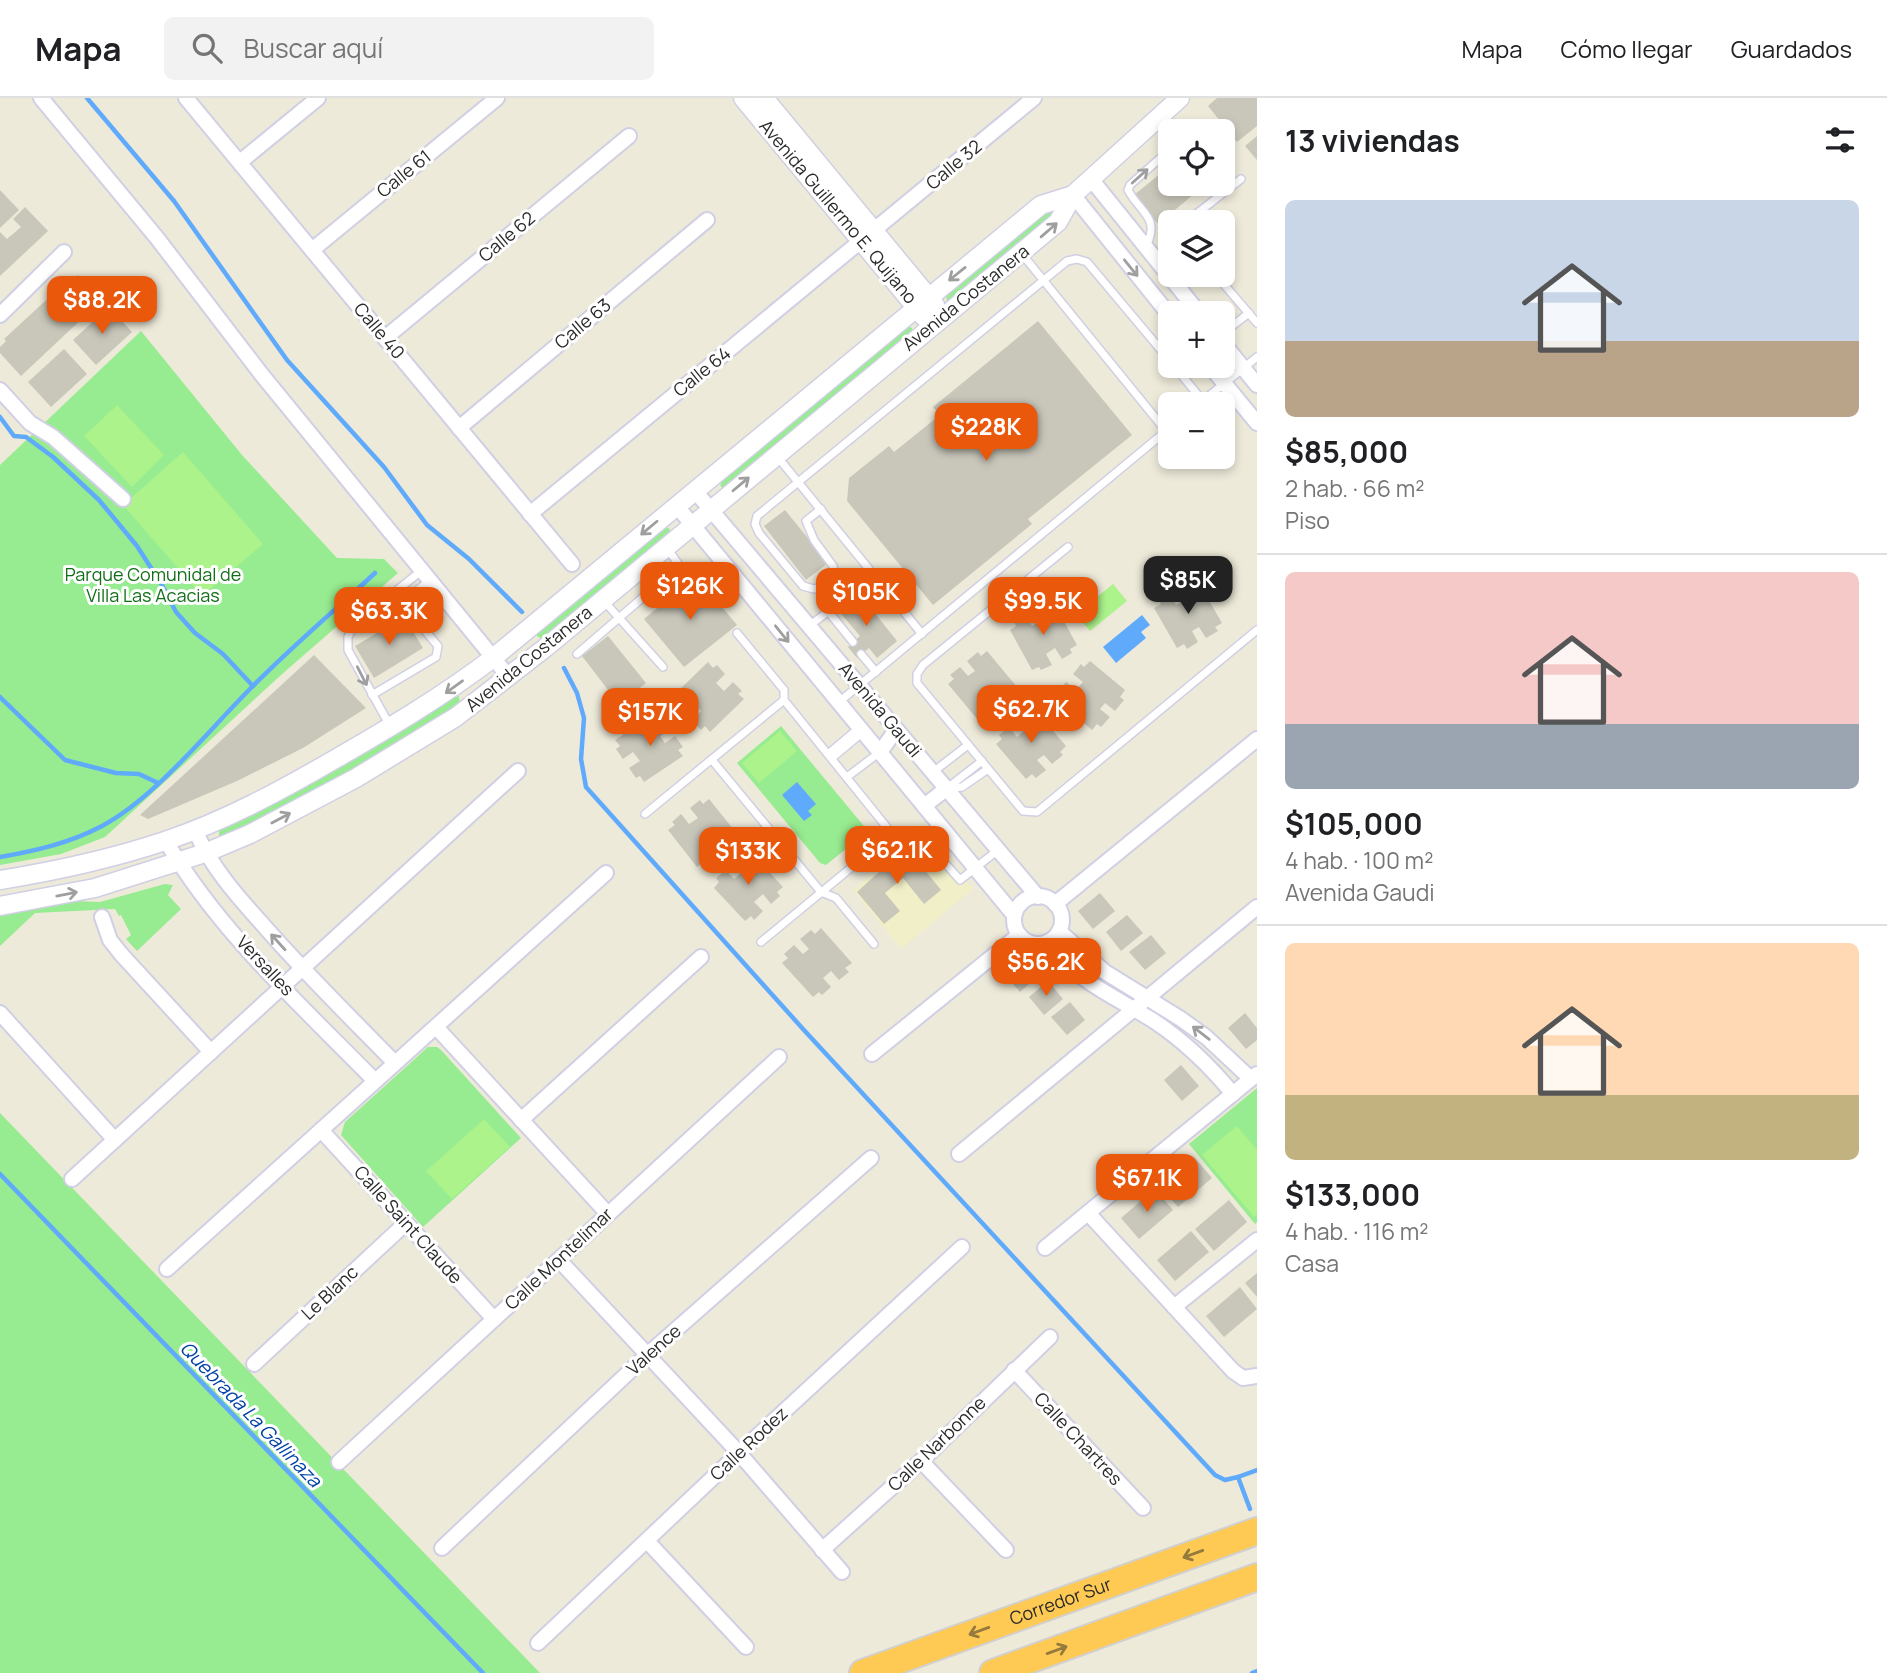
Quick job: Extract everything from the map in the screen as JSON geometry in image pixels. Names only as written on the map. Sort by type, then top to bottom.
[{"type":"highway","name":"Corredor Sur","points":[[863,1673],[1257,1531]]},
{"type":"highway","points":[[993,1673],[1257,1577]]},
{"type":"street","points":[[41,98],[157,238],[262,375],[509,677]]},
{"type":"street","name":"Calle 40","points":[[186,98],[572,564]]},
{"type":"street","points":[[240,162],[318,98]]},
{"type":"street","name":"Calle 61","points":[[312,250],[497,98]]},
{"type":"street","name":"Avenida Guillermo E. Quijano","points":[[743,98],[868,236],[938,321]]},
{"type":"street","name":"Avenida Guillermo E. Quijano","points":[[764,98],[868,236]]},
{"type":"street","name":"Calle 32","points":[[868,236],[1034,98]]},
{"type":"street","name":"Avenida Costanera","points":[[0,906],[95,888],[205,853],[250,834],[356,778],[456,717],[603,600],[1021,254],[1058,222],[1073,195],[1180,98]]},
{"type":"street","name":"Calle 62","points":[[385,338],[629,136]]},
{"type":"street","points":[[1091,179],[1190,301]]},
{"type":"street","points":[[1073,195],[1158,301]]},
{"type":"street","name":"Avenida Costanera","points":[[0,880],[86,864],[195,830],[283,789],[449,691],[493,658],[1041,205],[1073,195]]},
{"type":"street","name":"Calle 63","points":[[459,428],[707,220]]},
{"type":"street","name":"Calle 64","points":[[530,514],[868,236]]},
{"type":"street","points":[[0,315],[64,252]]},
{"type":"street","points":[[1235,358],[1257,385]]},
{"type":"street","points":[[1220,378],[1257,423]]},
{"type":"street","points":[[0,390],[30,423],[53,437],[123,499]]},
{"type":"street","name":"Avenida Gaudi","points":[[695,491],[1038,897]]},
{"type":"street","name":"Avenida Gaudi","points":[[676,506],[975,868],[1017,911]]},
{"type":"street","points":[[880,752],[896,730]]},
{"type":"street","points":[[1055,904],[1257,739]]},
{"type":"street","points":[[72,1179],[518,771]]},
{"type":"street","points":[[924,806],[946,789]]},
{"type":"street","name":"Versalles","points":[[195,830],[205,853],[233,892],[302,969],[395,1063]]},
{"type":"street","name":"Versalles","points":[[166,841],[212,908],[283,987],[375,1081]]},
{"type":"street","points":[[167,1269],[606,873]]},
{"type":"street","points":[[212,908],[233,892]]},
{"type":"street","points":[[1030,898],[1047,898],[1055,904],[1062,917],[1059,931],[1047,942],[1035,944],[1019,935],[1014,922],[1017,911],[1030,898]]},
{"type":"street","points":[[959,1154],[1257,907]]},
{"type":"street","points":[[102,917],[110,940],[121,954],[211,1052]]},
{"type":"street","points":[[1045,1248],[1254,1077],[1206,1037],[1105,972],[1059,931]]},
{"type":"street","points":[[872,1054],[1019,935]]},
{"type":"street","points":[[1047,942],[1088,984],[1154,1021],[1193,1051],[1233,1094]]},
{"type":"street","points":[[521,1120],[701,957]]},
{"type":"street","points":[[0,1013],[115,1140]]},
{"type":"street","points":[[436,1027],[608,1214]]},
{"type":"street","name":"Calle Montelimar","points":[[339,1462],[779,1057]]},
{"type":"street","name":"Calle Saint Claude","points":[[321,1130],[494,1319]]},
{"type":"street","name":"Valence","points":[[442,1548],[647,1355],[871,1158]]},
{"type":"street","points":[[1088,1213],[1233,1371],[1243,1378],[1257,1376]]},
{"type":"street","name":"Le Blanc","points":[[254,1364],[406,1223]]},
{"type":"street","points":[[1174,1307],[1257,1240]]},
{"type":"street","name":"Calle Rodez","points":[[538,1643],[738,1453],[962,1247]]},
{"type":"street","points":[[559,1260],[738,1453],[842,1572]]},
{"type":"street","name":"Calle Narbonne","points":[[822,1550],[921,1461],[1050,1337]]},
{"type":"street","name":"Calle Chartres","points":[[1014,1370],[1143,1508]]},
{"type":"street","points":[[921,1461],[1006,1550]]},
{"type":"street","points":[[647,1541],[746,1647]]},
{"type":"lane","points":[[1146,246],[1152,235],[1152,224],[1128,190],[1130,185],[1158,160]]},
{"type":"lane","points":[[1201,210],[1241,179]]},
{"type":"lane","points":[[1021,254],[1158,417]]},
{"type":"lane","points":[[821,509],[806,521],[814,540],[833,566],[835,576],[830,585],[814,589],[803,586],[759,533],[755,524],[757,516],[1067,261],[1077,259],[1087,262],[1158,347]]},
{"type":"lane","points":[[1226,287],[1257,323]]},
{"type":"lane","points":[[1235,324],[1249,313]]},
{"type":"lane","points":[[1214,392],[1257,358]]},
{"type":"lane","points":[[839,703],[1158,437]]},
{"type":"lane","points":[[776,455],[922,634]]},
{"type":"lane","points":[[577,654],[677,569],[677,560],[666,547]]},
{"type":"lane","points":[[1068,547],[923,665],[917,674],[917,683],[1023,811],[1037,812],[1257,629]]},
{"type":"lane","points":[[372,695],[436,657],[438,646],[406,605],[425,576]]},
{"type":"lane","points":[[391,727],[348,650],[348,637],[354,625],[425,576]]},
{"type":"lane","points":[[809,626],[875,576]]},
{"type":"lane","points":[[603,600],[663,667]]},
{"type":"lane","points":[[828,611],[853,642]]},
{"type":"lane","points":[[737,633],[784,690],[784,699],[889,830],[887,838],[761,942]]},
{"type":"lane","points":[[861,654],[876,672]]},
{"type":"lane","points":[[645,814],[784,699]]},
{"type":"lane","points":[[830,756],[861,730]]},
{"type":"lane","points":[[932,772],[968,745]]},
{"type":"lane","points":[[847,777],[880,752]]},
{"type":"lane","points":[[712,760],[821,892],[836,898],[874,944]]},
{"type":"lane","points":[[946,789],[982,761]]},
{"type":"lane","points":[[946,789],[962,787],[988,769]]},
{"type":"lane","points":[[937,822],[927,843],[960,880],[998,850]]},
{"type":"shaded area","points":[[920,824],[973,889],[901,949],[853,890],[910,844],[913,829]]},
{"type":"green space","points":[[1049,207],[1053,207],[1056,214],[947,301],[946,295]]},
{"type":"green space","points":[[907,325],[912,328],[912,333],[726,487],[721,487],[720,480]]},
{"type":"green space","name":"Parque Comunidal de Villa Las Acacias","points":[[141,331],[242,455],[337,558],[384,559],[398,573],[281,675],[105,837],[61,854],[0,865],[0,465]]},
{"type":"green space","points":[[117,405],[164,455],[132,487],[84,436]]},
{"type":"green space","points":[[183,452],[263,544],[202,596],[123,505]]},
{"type":"green space","points":[[665,527],[670,529],[669,532],[542,639],[537,636],[536,632]]},
{"type":"green space","points":[[1113,584],[1127,601],[1090,631],[1076,614]]},
{"type":"green space","points":[[459,696],[460,703],[373,757],[284,806],[224,837],[219,837],[219,829],[309,783]]},
{"type":"green space","points":[[781,726],[868,831],[826,865],[820,863],[737,763]]},
{"type":"green space","points":[[780,731],[797,751],[759,783],[742,763]]},
{"type":"green space","points":[[165,884],[173,885],[168,895],[181,909],[137,951],[126,939],[131,935],[115,909],[35,913],[0,946],[0,914],[75,901],[100,902]]},
{"type":"green space","points":[[428,1047],[441,1050],[521,1138],[423,1227],[341,1135],[345,1122]]},
{"type":"green space","points":[[1257,1088],[1257,1222],[1255,1224],[1189,1144]]},
{"type":"green space","points":[[0,1113],[540,1673],[0,1673]]},
{"type":"green space","points":[[484,1119],[510,1147],[452,1199],[426,1171]]},
{"type":"green space","points":[[1237,1126],[1257,1150],[1257,1214],[1254,1217],[1202,1155]]},
{"type":"water","points":[[1142,615],[1150,625],[1141,632],[1146,638],[1116,663],[1103,647]]},
{"type":"water","points":[[797,782],[816,804],[808,811],[812,815],[804,821],[782,795]]},
{"type":"building","points":[[1217,98],[1257,98],[1257,126],[1237,142],[1235,119],[1218,119],[1208,106]]},
{"type":"building","points":[[1257,136],[1257,160],[1245,146]]},
{"type":"building","points":[[1158,176],[1158,196],[1192,196],[1175,210],[1158,210],[1158,224],[1134,195]]},
{"type":"building","points":[[0,190],[19,210],[0,228]]},
{"type":"building","points":[[25,207],[48,231],[0,276],[0,232],[7,239],[21,227],[13,219]]},
{"type":"building","points":[[78,275],[103,299],[21,376],[0,353],[0,347],[6,341],[4,339],[68,280],[70,282]]},
{"type":"building","points":[[109,307],[132,332],[96,365],[73,340]]},
{"type":"building","points":[[1038,321],[1132,435],[1028,519],[1032,524],[933,605],[847,501],[849,478],[889,446],[894,452],[940,415],[933,407]]},
{"type":"building","points":[[64,349],[87,374],[51,407],[28,382]]},
{"type":"building","points":[[785,510],[828,563],[806,580],[764,526]]},
{"type":"building","points":[[696,576],[737,625],[684,667],[644,619]]},
{"type":"building","points":[[1190,583],[1192,587],[1199,583],[1222,623],[1215,627],[1218,631],[1206,638],[1199,627],[1192,631],[1198,642],[1187,649],[1184,644],[1177,648],[1154,608],[1161,604],[1159,600],[1170,594],[1176,605],[1186,600],[1179,589]]},
{"type":"building","points":[[858,592],[897,641],[877,658],[869,648],[857,658],[848,647],[860,636],[837,609]]},
{"type":"building","points":[[1045,604],[1048,609],[1055,605],[1077,645],[1070,649],[1072,653],[1062,659],[1055,648],[1046,654],[1052,665],[1041,670],[1039,667],[1032,670],[1010,630],[1016,626],[1014,621],[1025,615],[1032,626],[1039,622],[1033,611]]},
{"type":"building","points":[[404,617],[423,648],[374,678],[355,646]]},
{"type":"building","points":[[608,636],[646,683],[619,704],[582,656]]},
{"type":"building","points":[[987,651],[1017,687],[1011,692],[1014,696],[1004,703],[996,694],[988,701],[996,710],[986,718],[983,715],[978,720],[948,684],[954,679],[950,675],[960,667],[968,676],[975,671],[967,661],[978,652],[981,656]]},
{"type":"building","points":[[314,655],[366,708],[303,748],[237,781],[148,819],[140,815]]},
{"type":"building","points":[[1090,661],[1125,690],[1120,697],[1124,700],[1115,711],[1105,703],[1100,709],[1110,717],[1101,727],[1097,724],[1092,730],[1057,700],[1062,694],[1058,691],[1066,682],[1076,690],[1083,682],[1073,674],[1081,664],[1084,667]]},
{"type":"building","points":[[708,662],[713,668],[717,665],[725,674],[716,683],[724,691],[733,682],[742,691],[738,694],[744,699],[710,732],[705,726],[701,730],[692,720],[701,711],[695,705],[686,714],[676,704],[680,701],[674,695]]},
{"type":"building","points":[[1036,711],[1066,746],[1060,752],[1063,755],[1052,764],[1044,755],[1037,760],[1046,770],[1036,778],[1032,774],[1026,779],[996,744],[1002,739],[999,735],[1009,727],[1017,737],[1025,730],[1017,720]]},
{"type":"building","points":[[654,714],[658,720],[663,717],[671,729],[660,736],[665,743],[675,736],[683,747],[678,750],[683,756],[644,782],[640,776],[636,778],[629,768],[640,761],[633,752],[623,759],[616,749],[620,746],[615,740]]},
{"type":"building","points":[[709,799],[738,835],[731,840],[734,844],[723,853],[715,843],[709,848],[716,858],[706,866],[703,862],[697,867],[668,830],[675,825],[672,822],[681,814],[689,824],[698,818],[690,808],[700,800],[703,804]]},
{"type":"building","points":[[902,851],[911,861],[915,858],[941,890],[924,904],[903,878],[885,893],[900,911],[884,924],[857,892]]},
{"type":"building","points":[[752,853],[783,887],[777,892],[780,896],[771,904],[763,894],[754,902],[763,911],[754,920],[751,916],[745,921],[714,888],[719,882],[716,878],[726,870],[734,879],[741,873],[732,864],[742,854],[746,858]]},
{"type":"building","points":[[1100,893],[1115,911],[1093,929],[1078,911]]},
{"type":"building","points":[[1127,915],[1143,933],[1121,951],[1106,932]]},
{"type":"building","points":[[821,928],[852,963],[845,968],[849,972],[839,980],[831,971],[823,978],[831,987],[822,995],[819,992],[813,997],[782,963],[788,958],[784,954],[794,945],[803,954],[809,949],[800,939],[811,930],[815,934]]},
{"type":"building","points":[[1151,935],[1166,953],[1145,970],[1129,952]]},
{"type":"building","points":[[1023,958],[1038,976],[1020,992],[1004,974]]},
{"type":"building","points":[[1048,981],[1063,999],[1044,1015],[1029,997]]},
{"type":"building","points":[[1070,1002],[1085,1020],[1067,1035],[1051,1017]]},
{"type":"building","points":[[1245,1013],[1257,1028],[1257,1040],[1246,1049],[1228,1028]]},
{"type":"building","points":[[1181,1065],[1199,1086],[1182,1101],[1164,1080]]},
{"type":"building","points":[[1194,1157],[1212,1178],[1178,1207],[1160,1186]]},
{"type":"building","points":[[1155,1189],[1173,1210],[1139,1239],[1121,1218]]},
{"type":"building","points":[[1229,1200],[1247,1222],[1214,1251],[1195,1229]]},
{"type":"building","points":[[1191,1231],[1209,1252],[1175,1281],[1157,1260]]},
{"type":"building","points":[[1257,1273],[1257,1297],[1245,1283]]},
{"type":"building","points":[[1240,1287],[1257,1309],[1224,1337],[1206,1316]]},
{"type":"waterway","points":[[87,98],[174,201],[287,360],[384,467],[427,525],[469,559],[522,612]]},
{"type":"waterway","points":[[0,417],[14,436],[26,437],[53,457],[99,500],[137,546],[176,612],[195,633],[223,654],[253,686]]},
{"type":"waterway","points":[[0,857],[65,842],[122,814],[161,782],[265,674],[375,573]]},
{"type":"waterway","points":[[564,668],[577,693],[584,718],[581,759],[586,787],[803,1029],[1215,1475],[1225,1480],[1238,1477],[1250,1509]]},
{"type":"waterway","points":[[0,697],[65,760],[116,773],[139,774],[158,783]]},
{"type":"waterway","name":"Quebrada La Gallinaza","points":[[0,1174],[483,1673]]},
{"type":"waterway","points":[[1238,1477],[1257,1470]]},
{"type":"waterway","points":[[1252,1673],[1257,1671]]}]
